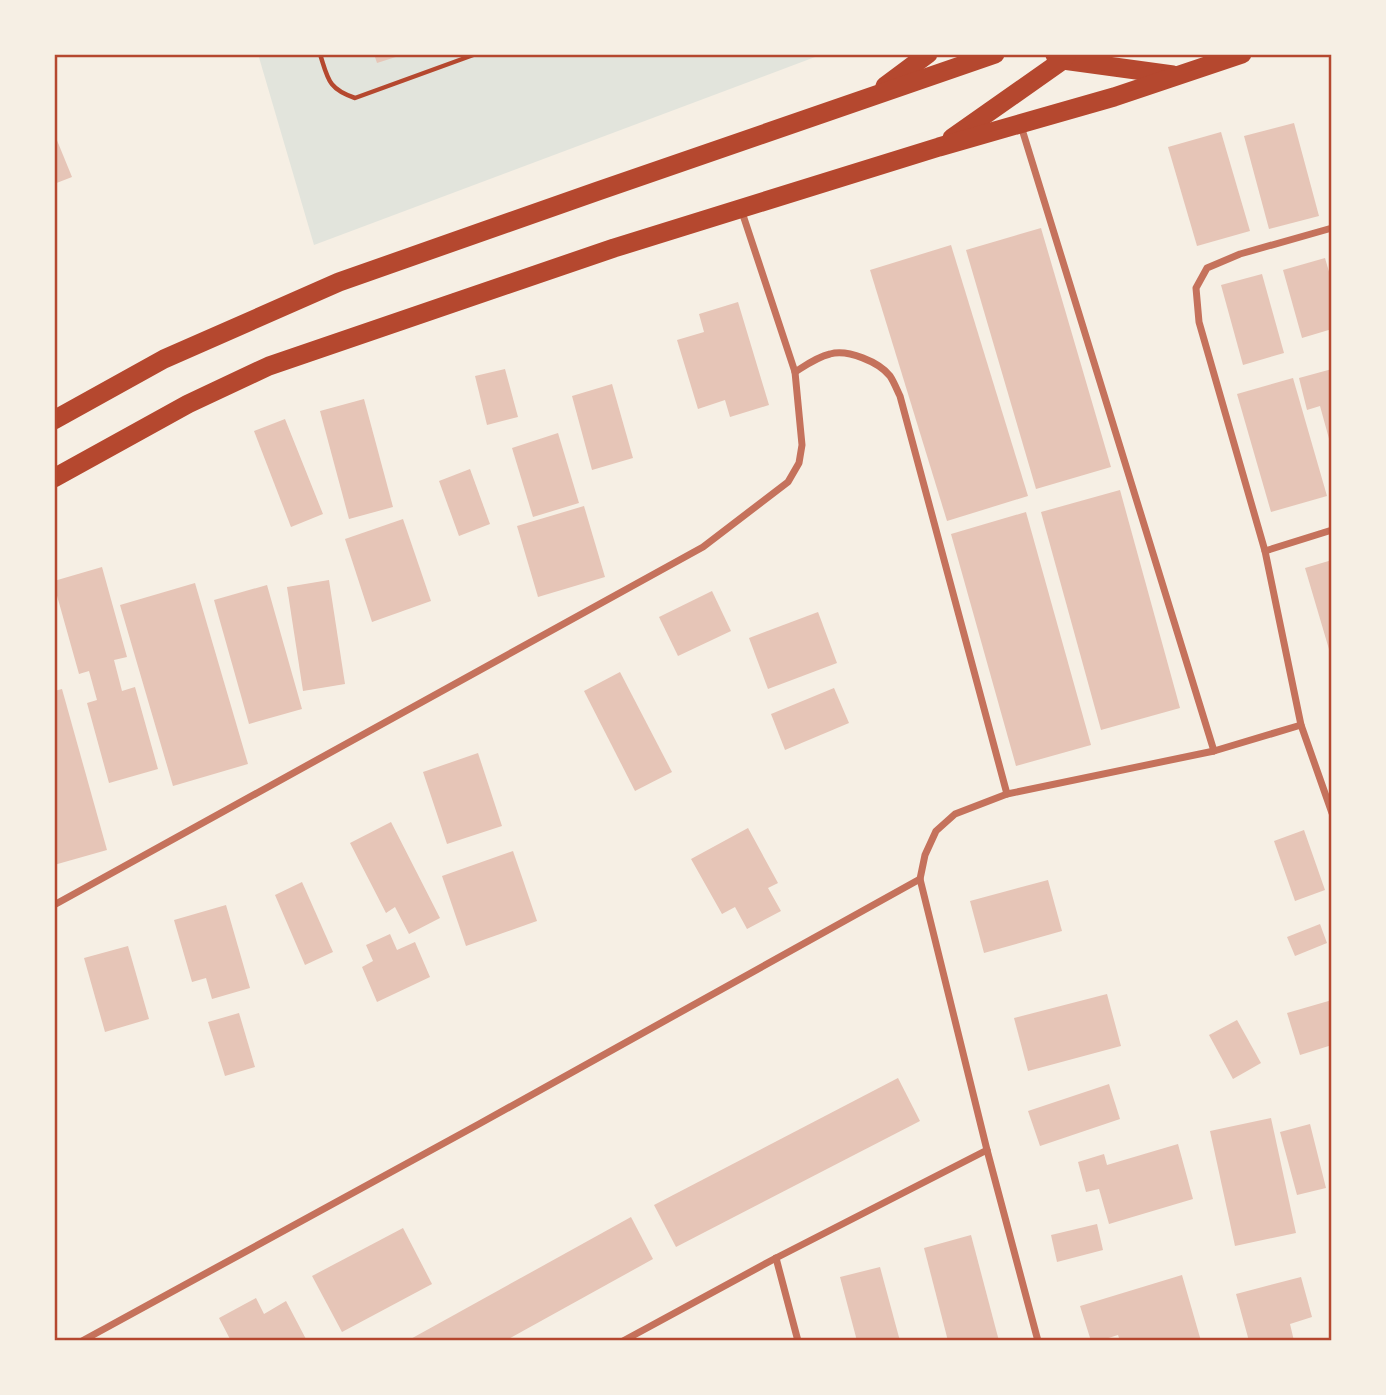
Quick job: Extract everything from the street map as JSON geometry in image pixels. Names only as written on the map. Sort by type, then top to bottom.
[{"type":"highway","points":[[867,99],[928,54]]},
{"type":"highway","points":[[54,421],[164,359],[339,282],[995,54]]},
{"type":"highway","points":[[54,478],[188,404],[269,366],[614,248],[939,147],[1114,97],[1241,54]]},
{"type":"highway","points":[[939,147],[1061,56],[1178,76]]},
{"type":"street","points":[[1020,125],[1214,751]]},
{"type":"street","points":[[54,905],[703,547],[788,482],[799,463],[802,445],[795,372],[741,208]]},
{"type":"street","points":[[1332,228],[1240,254],[1207,268],[1196,288],[1199,322],[1265,551],[1301,725],[1332,813]]},
{"type":"street","points":[[795,372],[832,353],[857,356],[878,365],[891,377],[900,396],[1007,794]]},
{"type":"street","points":[[1265,551],[1332,530]]},
{"type":"street","points":[[1038,1341],[987,1150],[920,879],[925,855],[936,831],[955,814],[1007,794],[1214,751],[1301,725]]},
{"type":"street","points":[[82,1341],[480,1124],[920,879]]},
{"type":"street","points":[[623,1341],[776,1258],[987,1150]]},
{"type":"street","points":[[776,1258],[798,1341]]},
{"type":"path","points":[[320,54],[328,80],[340,93],[355,98],[476,54]]},
{"type":"shaded area","points":[[258,54],[823,54],[314,245]]},
{"type":"building","points":[[374,54],[401,54],[402,55],[377,63]]},
{"type":"building","points":[[1294,123],[1319,216],[1269,229],[1244,136]]},
{"type":"building","points":[[1221,132],[1250,231],[1197,246],[1168,147]]},
{"type":"building","points":[[54,133],[72,177],[54,184]]},
{"type":"building","points":[[1041,228],[1111,467],[1036,489],[966,250]]},
{"type":"building","points":[[951,245],[1028,496],[947,521],[870,270]]},
{"type":"building","points":[[1325,258],[1332,282],[1332,329],[1302,338],[1283,270]]},
{"type":"building","points":[[1262,274],[1284,353],[1243,365],[1221,285]]},
{"type":"building","points":[[738,302],[769,405],[730,417],[725,400],[698,409],[677,340],[704,332],[699,314]]},
{"type":"building","points":[[505,369],[518,417],[487,425],[475,376]]},
{"type":"building","points":[[1332,369],[1331,446],[1320,406],[1307,410],[1299,378]]},
{"type":"building","points":[[1293,378],[1327,496],[1271,512],[1237,394]]},
{"type":"building","points":[[612,384],[633,458],[592,470],[572,396]]},
{"type":"building","points":[[364,399],[393,507],[349,519],[320,411]]},
{"type":"building","points":[[285,419],[323,514],[291,527],[254,431]]},
{"type":"building","points":[[558,433],[579,503],[533,517],[512,448]]},
{"type":"building","points":[[470,469],[490,524],[459,536],[439,481]]},
{"type":"building","points":[[1120,490],[1180,708],[1101,730],[1041,512]]},
{"type":"building","points":[[584,506],[605,577],[538,597],[517,526]]},
{"type":"building","points":[[1026,512],[1091,745],[1016,766],[951,534]]},
{"type":"building","points":[[403,519],[431,601],[372,622],[345,539]]},
{"type":"building","points":[[1332,560],[1332,656],[1331,656],[1305,568]]},
{"type":"building","points":[[102,567],[127,657],[114,660],[122,691],[135,687],[158,769],[109,783],[87,703],[97,700],[89,671],[79,674],[54,585],[54,581]]},
{"type":"building","points":[[329,580],[345,684],[303,691],[287,587]]},
{"type":"building","points":[[195,583],[248,764],[173,786],[120,605]]},
{"type":"building","points":[[267,585],[302,709],[249,724],[214,600]]},
{"type":"building","points":[[712,591],[731,631],[678,656],[659,617]]},
{"type":"building","points":[[818,612],[837,663],[768,689],[749,638]]},
{"type":"building","points":[[620,672],[672,772],[635,791],[584,691]]},
{"type":"building","points":[[834,688],[849,723],[785,750],[771,714]]},
{"type":"building","points":[[62,689],[107,850],[54,865],[54,691]]},
{"type":"building","points":[[478,753],[502,826],[447,844],[423,772]]},
{"type":"building","points":[[391,822],[440,918],[409,934],[395,907],[386,913],[350,843]]},
{"type":"building","points":[[748,828],[778,883],[768,888],[781,911],[747,929],[735,907],[722,914],[691,859]]},
{"type":"building","points":[[1304,830],[1325,890],[1295,901],[1274,841]]},
{"type":"building","points":[[513,851],[537,921],[466,946],[442,876]]},
{"type":"building","points":[[1048,880],[1062,931],[984,953],[970,901]]},
{"type":"building","points":[[302,882],[333,952],[305,965],[275,895]]},
{"type":"building","points":[[226,905],[250,988],[212,999],[206,978],[192,982],[174,920]]},
{"type":"building","points":[[1320,924],[1327,943],[1295,956],[1287,937]]},
{"type":"building","points":[[390,934],[397,950],[415,942],[430,977],[377,1002],[362,967],[373,961],[366,945]]},
{"type":"building","points":[[128,946],[149,1019],[105,1032],[84,958]]},
{"type":"building","points":[[1107,994],[1121,1046],[1028,1071],[1014,1018]]},
{"type":"building","points":[[1332,1000],[1332,1045],[1300,1055],[1287,1013]]},
{"type":"building","points":[[239,1013],[255,1067],[225,1076],[208,1022]]},
{"type":"building","points":[[1237,1020],[1261,1063],[1233,1079],[1209,1035]]},
{"type":"building","points":[[898,1078],[920,1121],[676,1247],[654,1205]]},
{"type":"building","points":[[1109,1084],[1120,1119],[1040,1146],[1028,1111]]},
{"type":"building","points":[[1271,1118],[1296,1233],[1235,1246],[1210,1131]]},
{"type":"building","points":[[1310,1124],[1326,1188],[1297,1195],[1280,1132]]},
{"type":"building","points":[[1178,1144],[1193,1199],[1109,1224],[1099,1189],[1086,1192],[1078,1162],[1104,1154],[1107,1165]]},
{"type":"building","points":[[631,1217],[653,1259],[505,1341],[407,1341]]},
{"type":"building","points":[[1097,1224],[1103,1250],[1057,1262],[1051,1235]]},
{"type":"building","points":[[403,1228],[432,1284],[342,1332],[312,1276]]},
{"type":"building","points":[[971,1235],[999,1341],[948,1341],[924,1248]]},
{"type":"building","points":[[880,1267],[900,1341],[857,1341],[840,1277]]},
{"type":"building","points":[[1182,1275],[1201,1341],[1120,1341],[1118,1335],[1091,1341],[1080,1306]]},
{"type":"building","points":[[1301,1277],[1312,1317],[1290,1324],[1294,1341],[1249,1341],[1236,1294]]},
{"type":"building","points":[[256,1298],[264,1314],[286,1301],[307,1341],[231,1341],[219,1318]]}]
